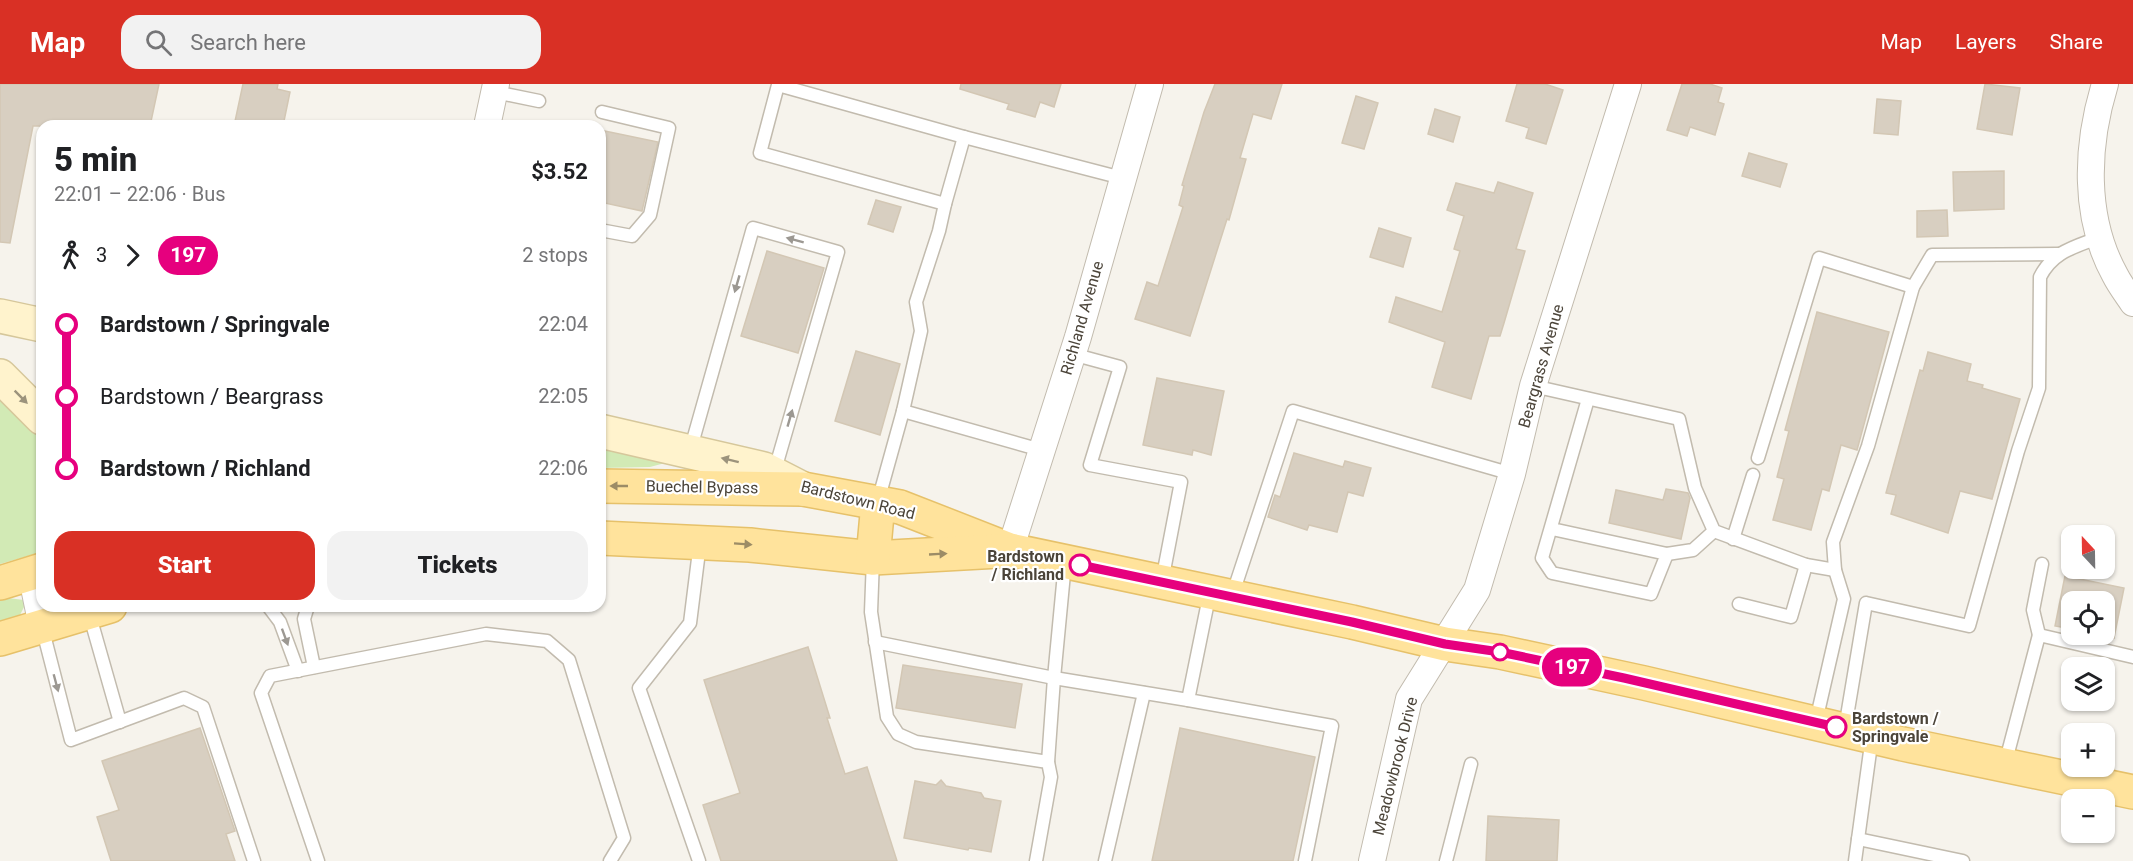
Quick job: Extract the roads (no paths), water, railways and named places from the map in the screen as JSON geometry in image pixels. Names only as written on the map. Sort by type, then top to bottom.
[{"type":"main road","points":[[0,316],[36,324]]},
{"type":"main road","points":[[0,376],[36,412]]},
{"type":"main road","name":"Bardstown Road","points":[[606,432],[764,469],[803,489],[900,507],[1010,550],[1445,644],[1522,657],[2133,792]]},
{"type":"main road","name":"Buechel Bypass","points":[[606,486],[803,489]]},
{"type":"main road","points":[[873,558],[878,502]]},
{"type":"main road","name":"Bardstown Road","points":[[606,538],[750,545],[873,558],[1010,550]]},
{"type":"main road","points":[[0,582],[36,571]]},
{"type":"main road","points":[[0,639],[90,612]]},
{"type":"street","name":"Richland Avenue","points":[[1010,550],[1072,354],[1150,84]]},
{"type":"street","name":"Beargrass Avenue","points":[[1445,644],[1477,591],[1512,474],[1533,386],[1628,84]]},
{"type":"street","points":[[2105,84],[2096,112],[2091,157],[2092,201],[2100,237],[2115,276],[2133,303]]},
{"type":"street","points":[[488,120],[496,88]]},
{"type":"street","points":[[40,612],[42,626]]},
{"type":"street","name":"Meadowbrook Drive","points":[[1372,861],[1409,699],[1445,644]]},
{"type":"lane","points":[[945,204],[759,153],[778,85],[1122,178]]},
{"type":"lane","points":[[496,88],[539,101]]},
{"type":"lane","points":[[603,112],[669,128],[650,214],[632,236],[606,231]]},
{"type":"lane","points":[[878,502],[903,411],[921,331],[916,302],[939,231],[964,137]]},
{"type":"lane","points":[[690,450],[753,228],[838,252],[774,474]]},
{"type":"lane","points":[[1844,599],[1969,626],[2018,451],[2039,387],[2040,277],[2046,265],[2058,254],[2100,237]]},
{"type":"lane","points":[[1855,861],[1858,839],[1844,729],[1844,599],[1835,570],[1833,542],[1868,446],[1913,287],[1932,255],[2058,254]]},
{"type":"lane","points":[[1758,458],[1819,258],[1913,287]]},
{"type":"lane","points":[[1072,354],[1120,367],[1090,465],[1181,482],[1162,582]]},
{"type":"lane","points":[[1533,386],[1679,419],[1695,489],[1713,531],[1806,565],[1835,570]]},
{"type":"lane","points":[[1588,399],[1542,558],[1551,573],[1651,594],[1667,554]]},
{"type":"lane","points":[[903,411],[1041,450]]},
{"type":"lane","points":[[1188,700],[1221,595],[1293,411],[1512,474]]},
{"type":"lane","points":[[1733,539],[1753,474]]},
{"type":"lane","points":[[1552,529],[1667,554],[1693,550],[1713,531]]},
{"type":"lane","points":[[699,861],[639,688],[690,623],[700,542]]},
{"type":"lane","points":[[873,558],[871,612],[887,717],[898,734],[916,742],[1048,762]]},
{"type":"lane","points":[[1036,861],[1051,777],[1048,762],[1065,562]]},
{"type":"lane","points":[[2005,765],[2039,635],[2033,610],[2042,564]]},
{"type":"lane","points":[[1739,604],[1791,617],[1806,565]]},
{"type":"lane","points":[[1844,729],[1866,603]]},
{"type":"lane","points":[[101,612],[120,722]]},
{"type":"lane","points":[[272,612],[280,622],[298,671]]},
{"type":"lane","points":[[306,612],[304,619],[314,667]]},
{"type":"lane","points":[[42,626],[71,740],[184,698],[202,707],[254,861]]},
{"type":"lane","points":[[318,861],[261,693],[270,676],[486,634],[547,641],[568,660],[624,838],[610,861]]},
{"type":"lane","points":[[2039,635],[2133,657]]},
{"type":"lane","points":[[876,642],[1054,678],[1245,708],[1332,726],[1305,861]]},
{"type":"lane","points":[[1105,861],[1144,693]]},
{"type":"lane","points":[[1446,861],[1471,764]]},
{"type":"lane","points":[[1858,839],[1963,861]]},
{"type":"place","name":"Bardstown / Richland","points":[[1080,565]]},
{"type":"place","name":"Bardstown / Springvale","points":[[1836,727]]}]
